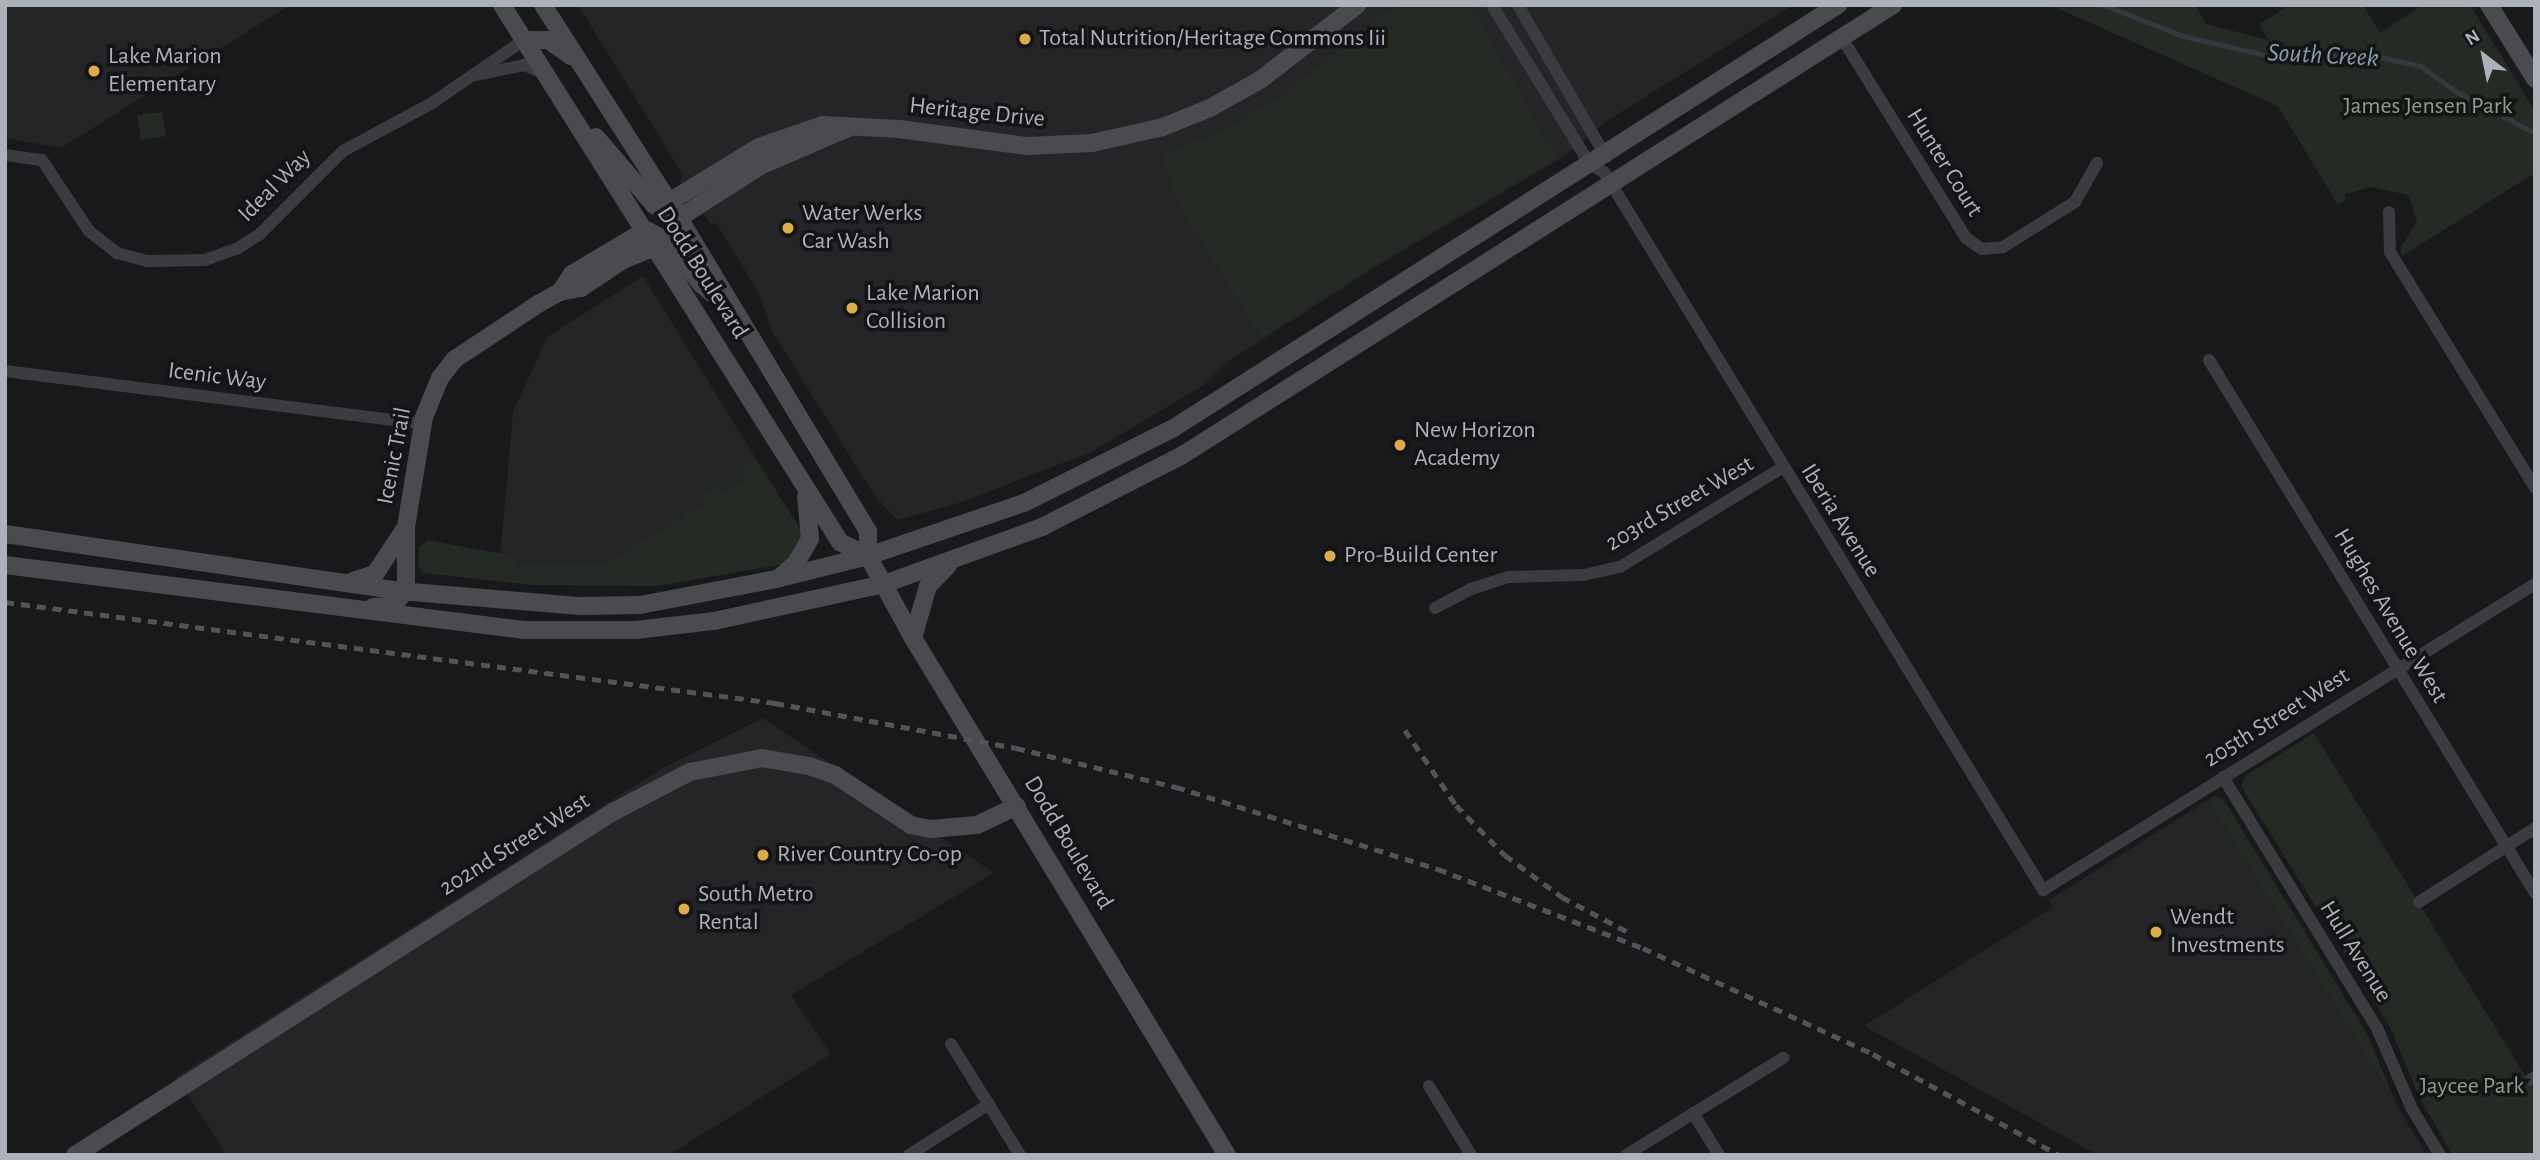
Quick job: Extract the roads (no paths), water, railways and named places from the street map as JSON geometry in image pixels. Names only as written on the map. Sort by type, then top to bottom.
[{"type":"main road","name":"Dodd Boulevard","points":[[502,5],[646,229],[840,542],[868,556]]},
{"type":"main road","name":"Dodd Boulevard","points":[[543,5],[679,218],[868,531],[868,556],[913,638],[1227,1155]]},
{"type":"main road","name":"Heritage Drive","points":[[669,202],[783,136],[823,125],[899,129],[1027,146],[1123,138],[1190,117],[1231,98],[1293,58],[1357,5]]},
{"type":"main road","points":[[5,565],[524,630],[636,630],[714,621],[884,584],[955,561],[1079,510],[1181,456],[1602,174],[1607,153],[1838,5]]},
{"type":"main road","points":[[5,534],[500,603],[640,605],[776,579],[868,556],[976,521],[1118,459],[1893,5]]},
{"type":"main road","points":[[2489,5],[2535,79]]},
{"type":"main road","points":[[524,40],[548,40],[584,68]]},
{"type":"main road","points":[[572,116],[601,141],[654,205],[679,218]]},
{"type":"main road","name":"Heritage Drive","points":[[679,218],[760,166],[848,128]]},
{"type":"main road","points":[[646,229],[666,240],[701,284],[740,317]]},
{"type":"main road","name":"Icenic Trail","points":[[560,292],[572,274],[646,229]]},
{"type":"main road","name":"Icenic Trail","points":[[406,591],[406,527],[423,424],[440,378],[455,359],[560,292],[581,288],[623,260],[656,247]]},
{"type":"main road","points":[[776,579],[803,554],[812,532],[800,476]]},
{"type":"main road","name":"Icenic Trail","points":[[345,583],[375,574],[406,527]]},
{"type":"main road","points":[[913,638],[928,586],[955,561]]},
{"type":"main road","points":[[331,607],[382,608],[401,601],[406,591]]},
{"type":"main road","name":"202nd Street West","points":[[75,1155],[613,812],[690,772],[762,758],[809,765],[835,775],[911,825],[930,829],[977,825],[1017,806]]},
{"type":"street","name":"Iberia Avenue","points":[[1492,5],[1602,174],[2043,890]]},
{"type":"street","points":[[1518,5],[1607,153]]},
{"type":"street","name":"Hunter Court","points":[[1842,37],[1966,238],[1982,249],[2003,247],[2075,202],[2096,163]]},
{"type":"street","name":"Ideal Way","points":[[5,155],[41,160],[82,222],[109,249],[147,261],[205,260],[238,248],[260,234],[343,151],[477,75],[524,40]]},
{"type":"street","name":"Ideal Way","points":[[477,75],[524,65],[544,73]]},
{"type":"street","points":[[2389,212],[2390,252],[2535,488]]},
{"type":"street","name":"Hughes Avenue West","points":[[2209,360],[2535,893]]},
{"type":"street","name":"Icenic Way","points":[[5,371],[423,424]]},
{"type":"street","name":"203rd Street West","points":[[1435,608],[1471,589],[1509,578],[1584,575],[1620,567],[1783,467]]},
{"type":"street","name":"205th Street West","points":[[2043,890],[2397,667],[2535,584]]},
{"type":"street","name":"Hull Avenue","points":[[2223,777],[2377,1028],[2412,1109],[2440,1155]]},
{"type":"street","points":[[2419,902],[2535,828]]},
{"type":"street","points":[[951,1044],[1020,1155]]},
{"type":"street","points":[[1626,1155],[1783,1058]]},
{"type":"street","points":[[1429,1086],[1471,1155]]},
{"type":"street","points":[[909,1155],[989,1104]]},
{"type":"street","points":[[1693,1113],[1719,1155]]},
{"type":"waterway","name":"South Creek","points":[[2104,5],[2183,36],[2266,55],[2379,57],[2421,66],[2454,90],[2531,131]]},
{"type":"railway","points":[[5,602],[775,703],[1016,748],[1176,787],[1438,869],[1643,948],[1873,1054],[2059,1155]]},
{"type":"railway","points":[[1405,730],[1456,805],[1505,855],[1562,897],[1632,934]]},
{"type":"place","name":"Total Nutrition/Heritage Commons Iii","points":[[1025,39]]},
{"type":"place","name":"Lake Marion Elementary","points":[[94,71]]},
{"type":"place","name":"Water Werks Car Wash","points":[[788,228]]},
{"type":"place","name":"Lake Marion Collision","points":[[852,308]]},
{"type":"place","name":"New Horizon Academy","points":[[1400,445]]},
{"type":"place","name":"Pro-Build Center","points":[[1330,556]]},
{"type":"place","name":"River Country Co-op","points":[[763,855]]},
{"type":"place","name":"South Metro Rental","points":[[684,909]]},
{"type":"place","name":"Wendt Investments","points":[[2156,932]]},
{"type":"park label","name":"James Jensen Park","points":[[2428,107]]},
{"type":"park label","name":"Jaycee Park","points":[[2472,1087]]}]
